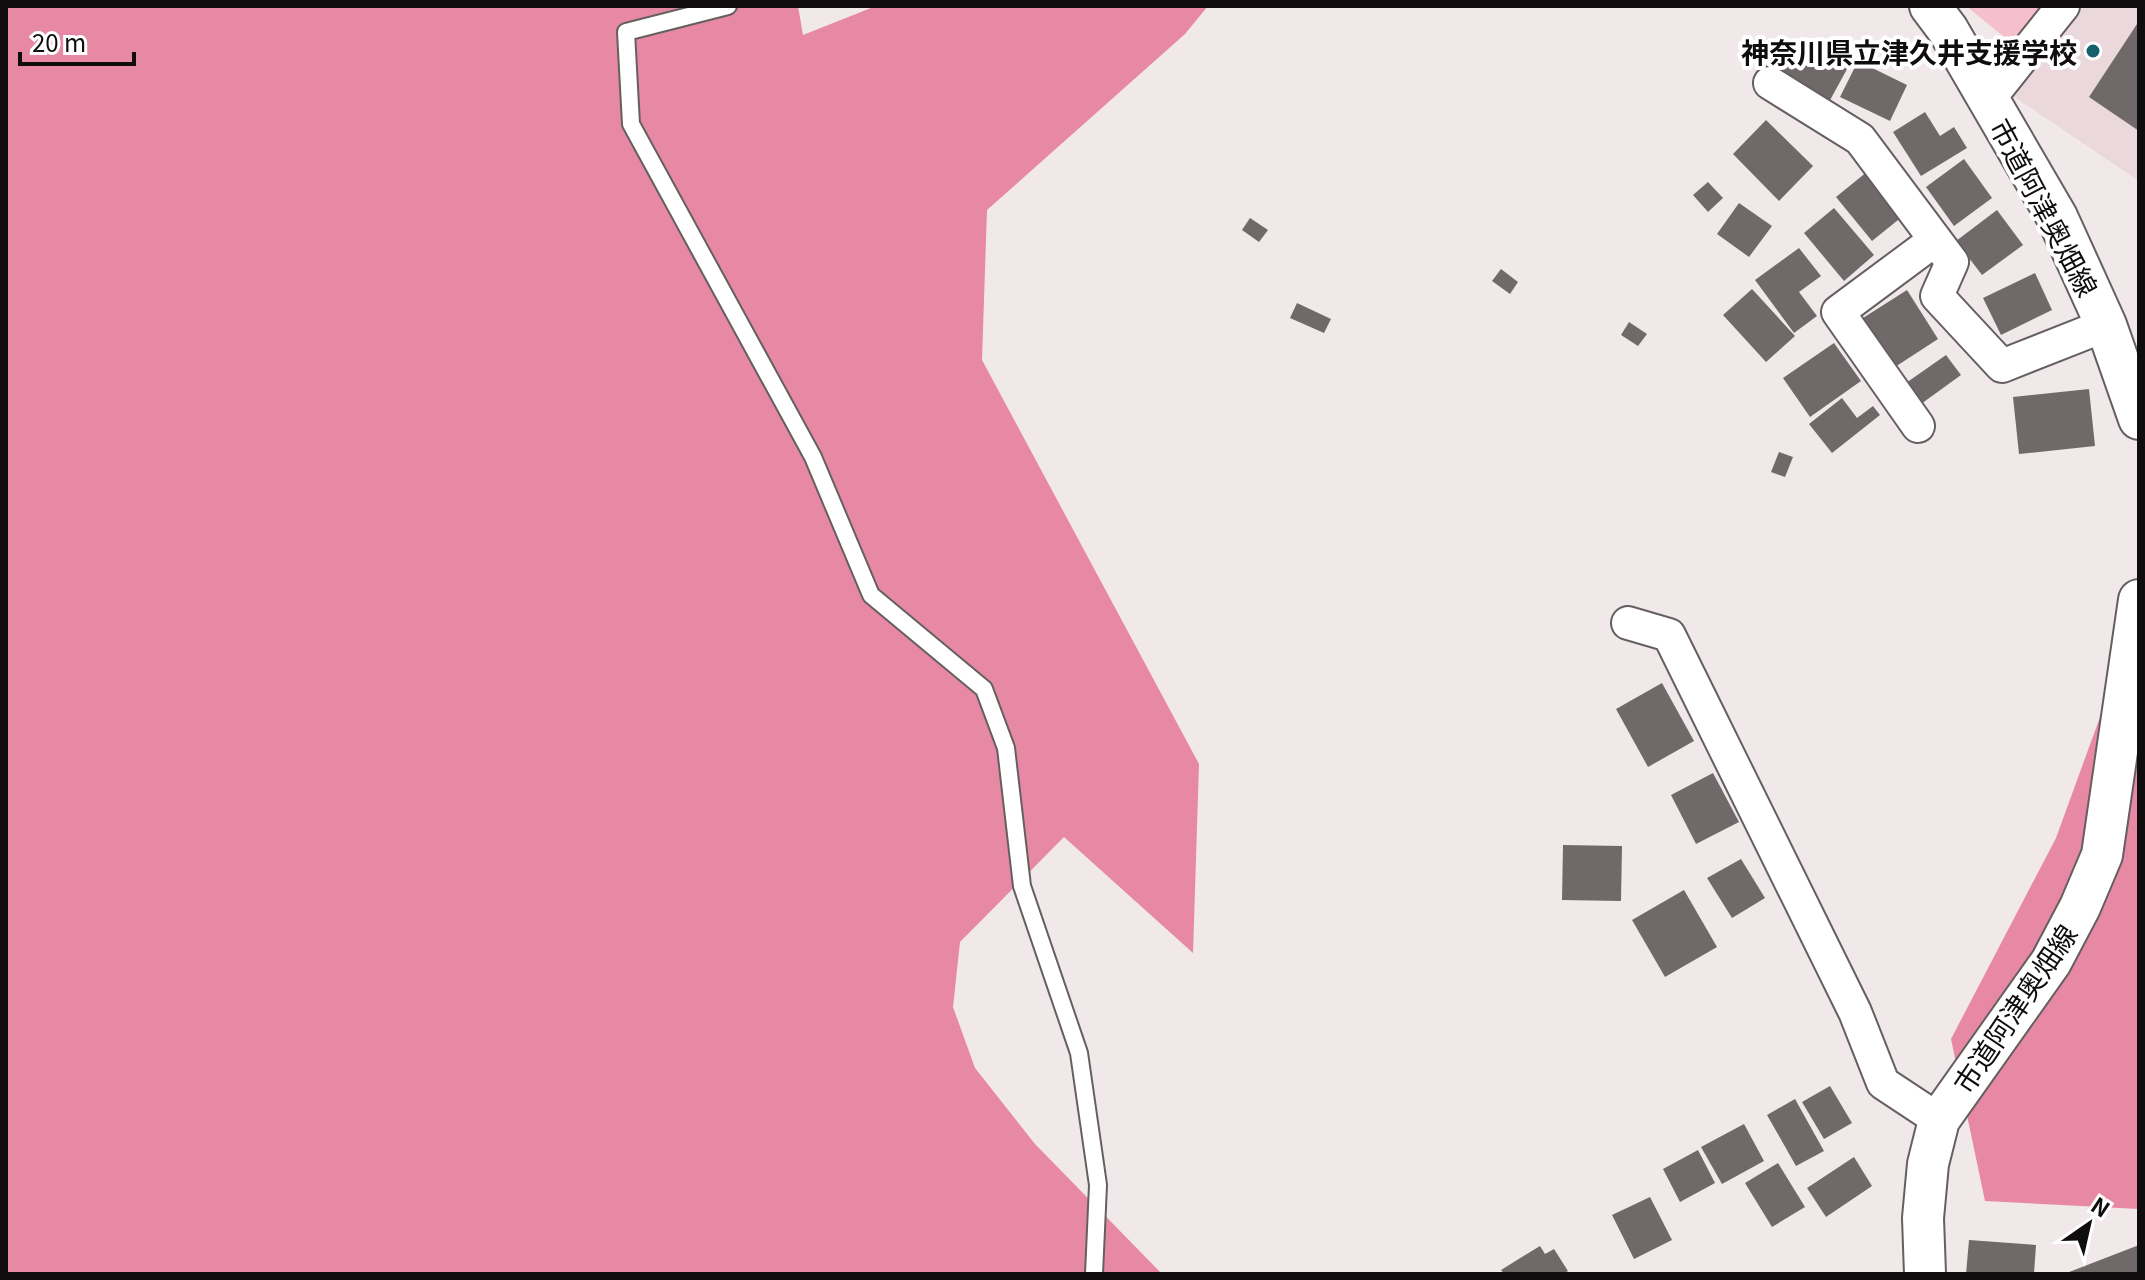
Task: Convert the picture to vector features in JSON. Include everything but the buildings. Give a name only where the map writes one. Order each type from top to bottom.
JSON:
[{"type":"street","name":"市道阿津奥畑線","points":[[1930,6],[1948,30],[2057,217],[2106,325],[2139,419]]},
{"type":"street","points":[[1988,100],[2063,6]]},
{"type":"street","points":[[1770,83],[1860,139],[1952,262],[1937,296],[2002,366],[2106,325]]},
{"type":"street","points":[[1918,426],[1838,312],[1935,240]]},
{"type":"street","name":"市道阿津奥畑線","points":[[1925,1274],[1923,1218],[1928,1164],[1939,1120],[2051,962],[2080,907],[2102,855],[2139,600]]},
{"type":"street","points":[[1628,623],[1669,635],[1855,1012],[1883,1083],[1939,1120]]},
{"type":"lane","points":[[728,6],[626,32],[631,124],[813,457],[871,595],[984,689],[1006,748],[1022,886],[1079,1053],[1098,1185],[1094,1274]]},
{"type":"shaded area","points":[[6,6],[798,6],[803,35],[876,6],[1208,6],[1185,34],[987,210],[982,360],[1199,764],[1193,953],[1064,837],[960,942],[953,1007],[975,1068],[1035,1144],[1162,1274],[6,1274]]},
{"type":"shaded area","points":[[1966,6],[2044,6],[2014,45]]},
{"type":"shaded area","name":"神奈川県立津久井支援学校","points":[[2081,6],[2139,6],[2139,181],[2013,96]]},
{"type":"shaded area","points":[[2139,610],[2139,1209],[1985,1201],[1951,1039],[2056,838]]},
{"type":"place","name":"神奈川県立津久井支援学校","points":[[2093,51]]}]
